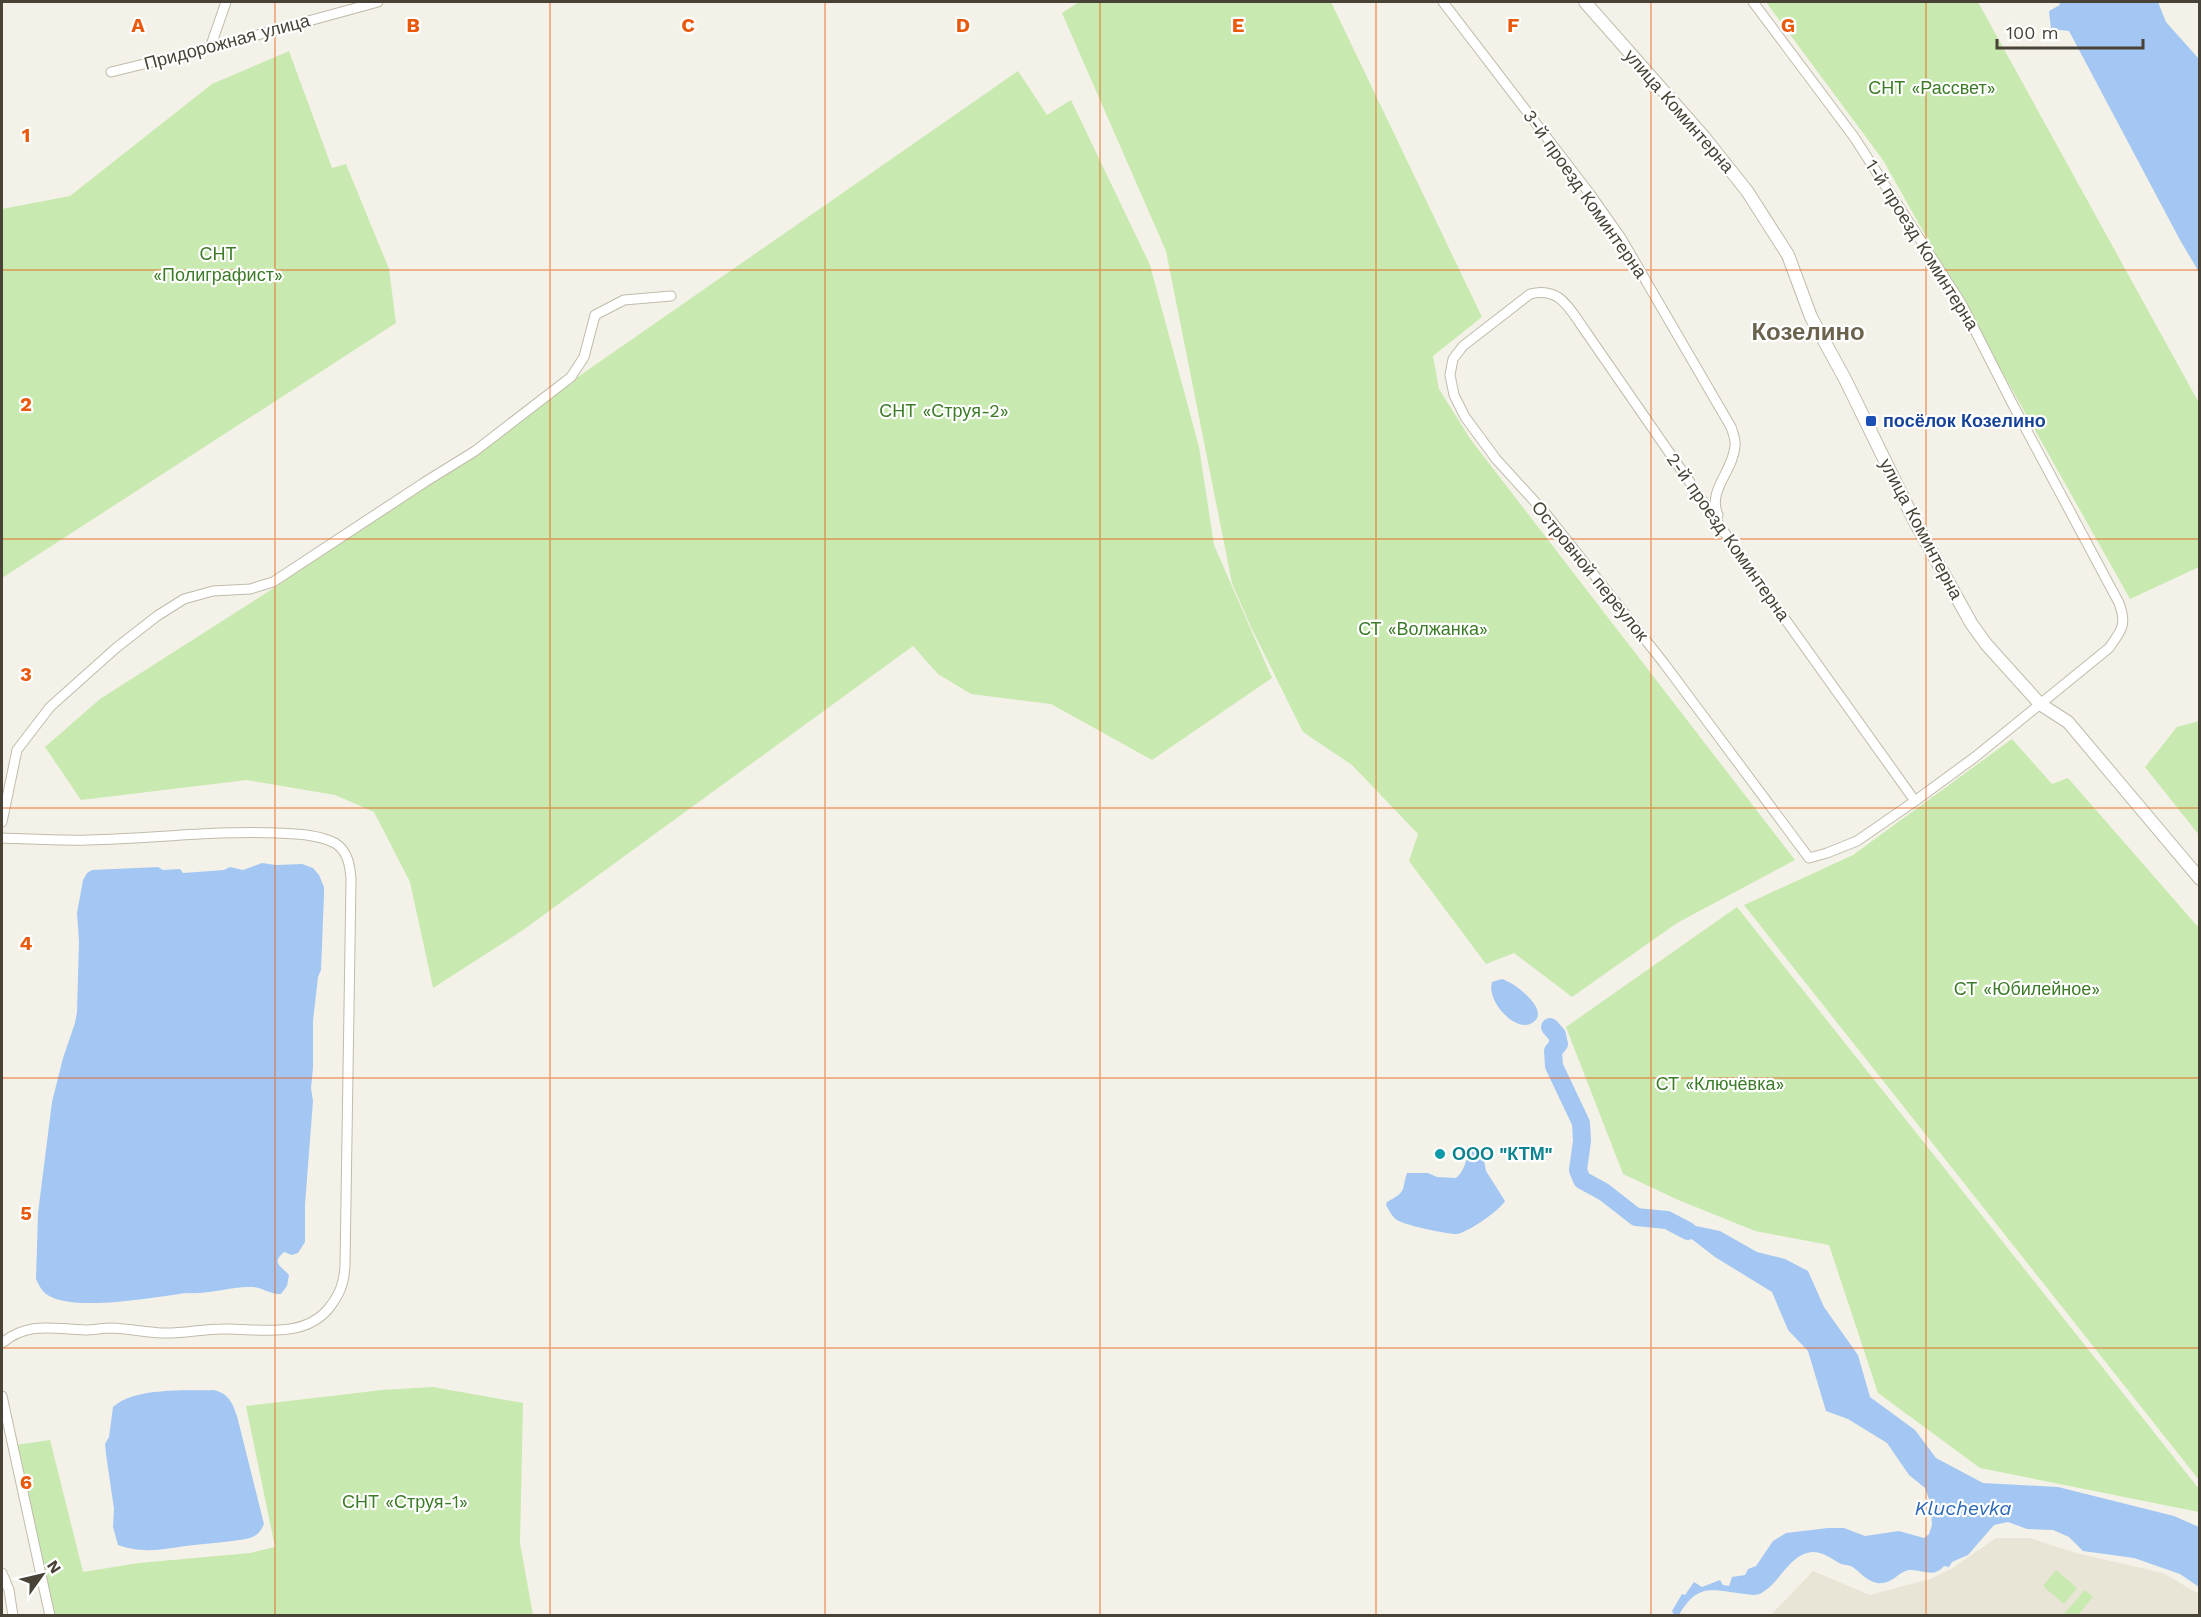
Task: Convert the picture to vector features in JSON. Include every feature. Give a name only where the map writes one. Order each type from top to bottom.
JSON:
[{"type":"street","points":[[210,48],[226,2]]},
{"type":"street","name":"Придорожная улица","points":[[111,72],[210,48],[378,2]]},
{"type":"street","name":"3-й проезд Коминтерна","points":[[1443,2],[1621,238],[1731,427],[1736,444],[1732,462],[1716,494],[1714,506],[1724,531]]},
{"type":"street","name":"улица Коминтерна","points":[[1585,2],[1704,137],[1747,191],[1788,255],[1811,317],[1845,379],[1914,520],[1971,623],[1986,644],[2040,704],[2068,722],[2199,879]]},
{"type":"street","name":"1-й проезд Коминтерна","points":[[1753,2],[1854,137],[1961,303],[2119,603],[2124,617],[2119,634],[2109,648],[1975,757],[1857,842],[1809,858]]},
{"type":"street","name":"2-й проезд Коминтерна","points":[[1530,294],[1543,291],[1555,294],[1565,303],[1765,591],[1915,801]]},
{"type":"street","name":"Островной переулок","points":[[1530,294],[1463,346],[1454,359],[1450,375],[1454,395],[1466,417],[1496,459],[1553,524],[1663,662],[1809,858]]},
{"type":"street","points":[[2,822],[17,750],[50,707],[116,648],[157,616],[184,599],[213,591],[250,589],[273,582],[291,571],[475,451],[571,377],[584,357],[596,315],[624,300],[671,296]]},
{"type":"street","points":[[2,838],[87,841],[248,832],[319,837],[342,849],[350,862],[351,902],[345,1266],[344,1283],[338,1297],[320,1319],[305,1326],[290,1329],[222,1329],[164,1333],[110,1328],[95,1330],[34,1327],[18,1332],[2,1343]]},
{"type":"street","points":[[2,1396],[50,1616]]},
{"type":"street","points":[[2,1573],[9,1590],[13,1616]]},
{"type":"shaded area","points":[[1996,1538],[2030,1538],[2076,1553],[2163,1573],[2199,1594],[2199,1615],[1770,1616],[1813,1571],[1870,1595],[1930,1579],[1951,1569]]},
{"type":"green space","name":"СТ «Волжанка»","points":[[1079,2],[1331,2],[1482,317],[1433,356],[1439,389],[1471,440],[1795,860],[1677,923],[1572,997],[1514,953],[1486,964],[1409,861],[1418,834],[1352,765],[1303,732],[1250,625],[1232,583],[1166,251],[1062,13]]},
{"type":"green space","name":"СНТ «Рассвет»","points":[[1766,2],[1978,2],[2199,403],[2199,567],[2130,599],[1883,160]]},
{"type":"green space","name":"СНТ «Полиграфист»","points":[[289,51],[332,168],[346,164],[389,269],[396,323],[2,578],[2,209],[70,196],[212,84]]},
{"type":"green space","name":"СНТ «Струя-2»","points":[[1018,71],[1047,115],[1071,100],[1150,265],[1199,447],[1214,545],[1272,678],[1152,760],[1051,704],[971,694],[938,674],[913,646],[523,930],[433,988],[410,882],[374,812],[335,795],[247,780],[81,800],[45,747],[100,699],[277,586]]},
{"type":"green space","points":[[2200,721],[2199,835],[2145,767],[2177,727]]},
{"type":"green space","name":"СТ «Юбилейное»","points":[[2012,739],[2052,784],[2068,778],[2199,928],[2199,1480],[1744,905],[1853,855]]},
{"type":"green space","name":"СТ «Ключёвка»","points":[[1737,907],[2199,1489],[2199,1512],[1980,1468],[1878,1393],[1829,1245],[1755,1231],[1676,1199],[1623,1174],[1566,1027]]},
{"type":"green space","name":"СНТ «Струя-1»","points":[[433,1387],[523,1403],[520,1543],[533,1615],[53,1615],[16,1445],[50,1440],[83,1572],[139,1563],[250,1553],[275,1547],[246,1406],[382,1390]]},
{"type":"green space","points":[[2056,1570],[2077,1588],[2064,1604],[2043,1586]]},
{"type":"green space","points":[[2085,1590],[2093,1597],[2078,1615],[2063,1615]]},
{"type":"water","points":[[2059,2],[2158,2],[2166,22],[2199,59],[2199,272],[2069,31],[2051,29],[2049,11],[2060,5]]},
{"type":"water","points":[[262,863],[302,864],[313,868],[324,887],[321,970],[318,977],[313,1021],[311,1088],[313,1101],[305,1205],[305,1242],[298,1253],[292,1255],[284,1252],[278,1259],[279,1264],[289,1275],[287,1286],[281,1294],[244,1287],[114,1302],[58,1300],[46,1294],[36,1279],[38,1213],[52,1102],[77,1012],[79,941],[77,913],[83,880],[92,870],[158,867],[163,870],[180,869],[183,873],[224,870],[230,867],[243,870]]},
{"type":"water","points":[[1502,979],[1523,992],[1535,1006],[1538,1013],[1536,1019],[1530,1024],[1524,1025],[1509,1019],[1497,1005],[1491,990],[1492,982]]},
{"type":"water","points":[[1475,1146],[1482,1150],[1486,1171],[1505,1201],[1497,1210],[1475,1226],[1456,1234],[1416,1227],[1394,1217],[1386,1205],[1402,1190],[1407,1173],[1428,1173],[1437,1177],[1456,1178]]},
{"type":"water","name":"Kluchevka","points":[[1667,1220],[1720,1231],[1757,1252],[1785,1259],[1808,1271],[1824,1307],[1858,1355],[1870,1397],[1915,1430],[1936,1458],[1983,1483],[2058,1487],[2174,1516],[2199,1527],[2199,1587],[2180,1574],[2134,1558],[2083,1551],[2069,1537],[2053,1530],[2027,1529],[2008,1522],[1994,1525],[1968,1555],[1936,1572],[1910,1570],[1887,1582],[1877,1583],[1867,1579],[1851,1566],[1841,1564],[1824,1554],[1812,1552],[1797,1558],[1769,1587],[1757,1595],[1707,1591],[1693,1597],[1679,1615],[1674,1615],[1672,1611],[1682,1594],[1685,1595],[1694,1582],[1702,1587],[1720,1580],[1723,1585],[1729,1586],[1732,1577],[1745,1575],[1748,1569],[1756,1566],[1773,1541],[1786,1533],[1844,1528],[1865,1536],[1899,1531],[1924,1538],[1929,1534],[1932,1525],[1930,1502],[1925,1488],[1909,1475],[1887,1443],[1848,1419],[1826,1411],[1808,1351],[1788,1330],[1772,1292],[1715,1257]]},
{"type":"water","points":[[214,1390],[229,1399],[237,1416],[264,1524],[261,1530],[255,1536],[246,1539],[165,1549],[138,1550],[118,1545],[113,1527],[114,1509],[105,1444],[109,1437],[113,1407],[134,1396],[147,1393]]},
{"type":"waterway","name":"Kluchevka","points":[[1550,1027],[1557,1035],[1559,1044],[1553,1051],[1554,1066],[1581,1123],[1582,1141],[1578,1170],[1582,1180],[1604,1192],[1636,1217],[1667,1220],[1688,1231]]},
{"type":"place","name":"посёлок Козелино","points":[[1871,421]]},
{"type":"place","name":"ООО \"КТМ\"","points":[[1440,1154]]},
{"type":"district","name":"Козелино","points":[[1808,332]]}]
